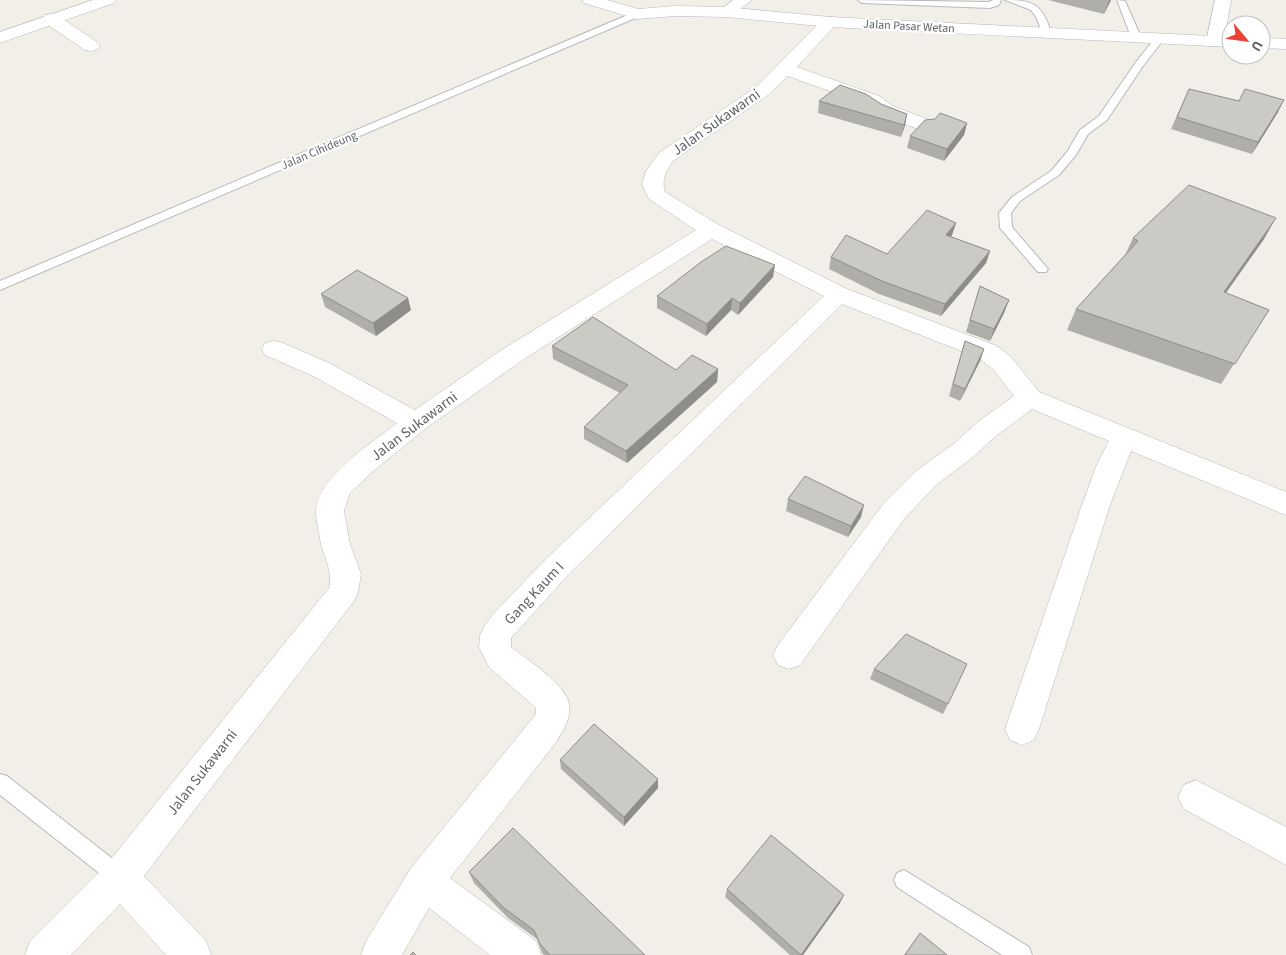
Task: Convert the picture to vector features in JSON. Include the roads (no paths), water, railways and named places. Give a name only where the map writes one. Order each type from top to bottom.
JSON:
[{"type":"street","points":[[0,38],[108,0]]},
{"type":"street","name":"Jalan Pasar Wetan","points":[[590,0],[638,14],[670,11],[726,12],[830,22],[1221,42]]},
{"type":"street","points":[[726,12],[744,0]]},
{"type":"street","points":[[1223,0],[1223,15]]},
{"type":"street","points":[[51,19],[91,46]]},
{"type":"street","name":"Jalan Sukawarni","points":[[44,955],[120,877],[343,592],[346,574],[335,544],[330,511],[338,488],[362,465],[416,422],[512,355],[711,230],[656,195],[652,184],[656,170],[666,157],[762,90],[785,70],[830,22]]},
{"type":"street","points":[[1271,43],[1286,44]]},
{"type":"street","points":[[785,70],[872,100],[886,110],[925,126]]},
{"type":"street","points":[[711,230],[839,294],[988,352],[1003,364],[1030,398],[1286,504]]},
{"type":"street","name":"Gang Kaum I","points":[[380,955],[424,881],[545,730],[552,717],[553,704],[545,694],[500,657],[495,647],[496,635],[506,621],[557,567],[839,294]]},
{"type":"street","points":[[274,349],[322,370],[416,422]]},
{"type":"street","points":[[789,656],[894,510],[926,478],[964,450],[988,428],[1030,398]]},
{"type":"street","points":[[1022,729],[1096,505],[1111,464],[1125,436]]},
{"type":"street","points":[[1196,796],[1286,847]]},
{"type":"street","points":[[120,877],[192,955]]},
{"type":"street","points":[[424,881],[522,955]]},
{"type":"lane","points":[[862,0],[990,5],[996,3],[997,0]]},
{"type":"lane","points":[[1009,0],[1027,3],[1036,8],[1046,32]]},
{"type":"lane","points":[[1121,1],[1136,37]]},
{"type":"lane","name":"Jalan Cihideung","points":[[0,286],[638,14]]},
{"type":"lane","points":[[1042,269],[1006,228],[1005,213],[1016,199],[1055,173],[1072,153],[1084,132],[1103,118],[1159,38]]},
{"type":"lane","points":[[0,783],[120,877]]},
{"type":"lane","points":[[904,880],[1021,955]]}]
